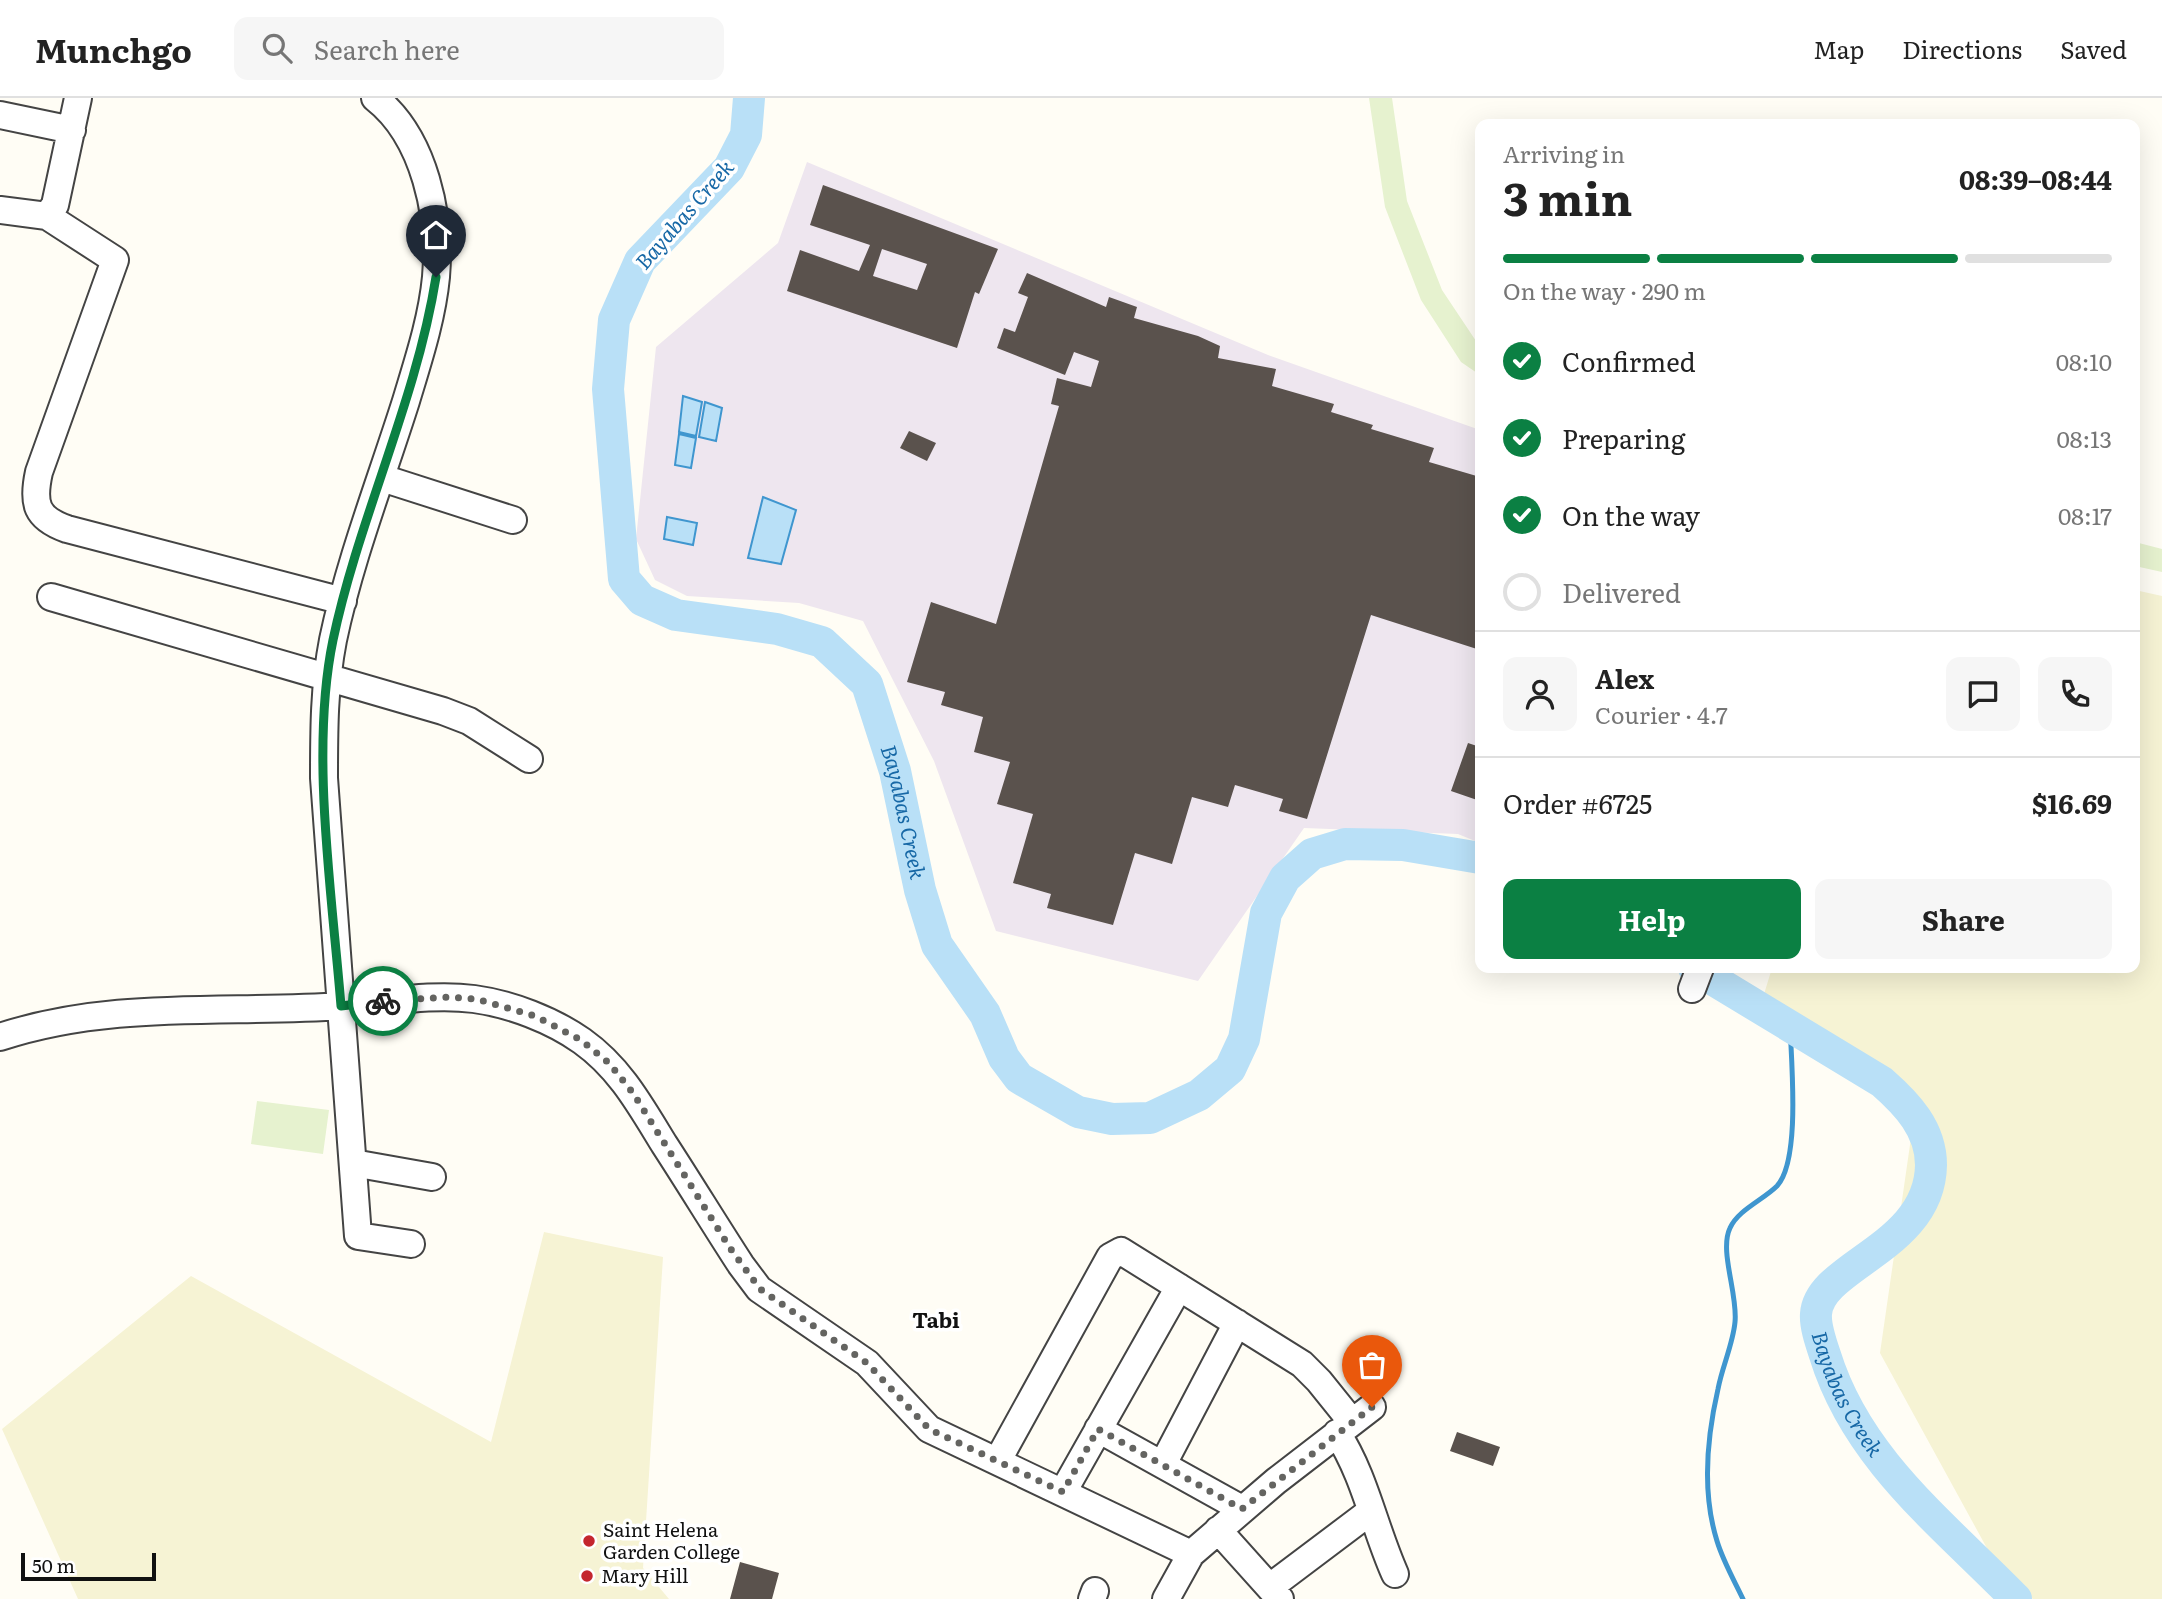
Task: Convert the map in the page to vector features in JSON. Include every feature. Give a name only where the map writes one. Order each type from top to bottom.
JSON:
[{"type":"street","points":[[0,210],[38,218],[47,216],[55,205],[78,98]]},
{"type":"street","points":[[375,98],[404,128],[418,155],[428,192],[436,277],[422,347],[343,601],[327,679],[324,778],[358,1236],[411,1244]]},
{"type":"street","points":[[0,115],[72,130]]},
{"type":"street","points":[[47,216],[115,260],[39,472],[36,494],[40,514],[49,522],[67,529],[343,601]]},
{"type":"street","points":[[382,478],[513,520]]},
{"type":"street","points":[[51,597],[469,720],[529,759]]},
{"type":"street","points":[[0,1037],[53,1022],[125,1012],[341,1006],[418,998],[476,999],[535,1016],[581,1040],[609,1063],[633,1093],[741,1265],[760,1289],[867,1363],[929,1429],[1191,1554]]},
{"type":"street","points":[[352,1163],[432,1177]]},
{"type":"street","points":[[998,1460],[1110,1257],[1121,1251],[1302,1364],[1354,1420],[1353,1457],[1395,1574]]},
{"type":"street","points":[[1063,1492],[1179,1287]]},
{"type":"street","points":[[1163,1464],[1237,1323]]},
{"type":"street","points":[[1166,1599],[1191,1554],[1242,1509],[1354,1420]]},
{"type":"street","points":[[1098,1429],[1242,1509]]},
{"type":"street","points":[[1218,1530],[1275,1593],[1371,1511]]},
{"type":"shaded area","points":[[807,162],[1268,355],[1475,428],[1475,841],[1458,834],[1304,828],[1198,981],[996,931],[934,761],[863,621],[799,603],[687,596],[655,580],[636,539],[656,347],[778,243]]},
{"type":"shaded area","points":[[2140,591],[2162,596],[2162,1599],[2033,1599],[2000,1572],[1880,1353],[1913,1124],[1896,1089],[1761,1004],[1770,973],[2140,973]]},
{"type":"shaded area","points":[[544,1232],[663,1257],[643,1568],[669,1599],[78,1599],[2,1429],[191,1276],[491,1442]]},
{"type":"green space","points":[[1369,98],[1392,98],[1407,201],[1442,290],[1475,340],[1475,372],[1461,362],[1421,300],[1385,207]]},
{"type":"green space","points":[[2140,543],[2162,549],[2162,572],[2140,567]]},
{"type":"green space","points":[[257,1101],[329,1110],[323,1154],[251,1144]]},
{"type":"water","points":[[683,396],[702,402],[696,436],[679,432]]},
{"type":"water","points":[[705,402],[722,408],[716,441],[699,437]]},
{"type":"water","points":[[679,434],[696,438],[691,468],[675,465]]},
{"type":"water","points":[[763,497],[796,510],[781,564],[748,558]]},
{"type":"water","points":[[667,517],[697,523],[693,545],[664,539]]},
{"type":"building","points":[[823,185],[998,249],[979,294],[975,292],[957,348],[787,291],[800,250],[859,271],[870,245],[810,225]],"holes":[[[882,249],[927,264],[917,290],[873,276]]]},
{"type":"building","points":[[1027,273],[1106,307],[1109,297],[1137,307],[1134,318],[1198,336],[1220,346],[1218,358],[1276,369],[1272,386],[1334,404],[1331,412],[1373,425],[1371,429],[1434,448],[1429,462],[1475,476],[1475,648],[1371,615],[1307,819],[1279,811],[1283,799],[1235,785],[1228,807],[1192,797],[1172,864],[1135,853],[1113,925],[1047,908],[1051,894],[1013,883],[1033,814],[997,804],[1010,762],[974,752],[983,717],[941,705],[945,692],[907,682],[931,602],[996,624],[1059,406],[1051,404],[1057,378],[1091,387],[1099,361],[1074,352],[1065,375],[997,348],[1004,328],[1015,332],[1028,297],[1018,293]]},
{"type":"building","points":[[909,431],[936,443],[927,461],[900,448]]},
{"type":"building","points":[[1468,743],[1475,745],[1475,799],[1451,791]]},
{"type":"building","points":[[1457,1432],[1500,1447],[1493,1466],[1450,1451]]},
{"type":"building","points":[[740,1562],[779,1573],[772,1599],[730,1599]]},
{"type":"waterway","name":"Bayabas Creek","points":[[749,98],[746,135],[729,168],[640,261],[614,320],[608,389],[624,579],[642,600],[676,615],[777,629],[822,642],[867,684],[895,771],[920,890],[937,945],[985,1014],[1004,1058],[1019,1078],[1078,1112],[1112,1119],[1150,1118],[1199,1095],[1230,1069],[1244,1039],[1266,913],[1285,878],[1312,854],[1345,844],[1403,845],[1475,857]]},
{"type":"waterway","name":"Bayabas Creek","points":[[1702,973],[1882,1082],[1908,1108],[1922,1129],[1927,1140],[1931,1165],[1926,1193],[1913,1216],[1895,1236],[1835,1282],[1822,1297],[1816,1314],[1817,1329],[1839,1392],[1880,1458],[1932,1516],[2016,1599]]},
{"type":"waterway","points":[[1743,1599],[1722,1556],[1712,1523],[1708,1484],[1709,1446],[1718,1389],[1735,1322],[1727,1237],[1739,1216],[1777,1186],[1789,1155],[1793,1109],[1790,1024]]},
{"type":"way so far","points":[[383,1001],[449,997],[476,999],[535,1016],[581,1040],[609,1063],[633,1093],[741,1265],[760,1289],[867,1363],[929,1429],[1063,1492],[1098,1429],[1242,1509],[1372,1407]]},
{"type":"place","name":"Saint Helena Garden College","points":[[589,1541]]},
{"type":"place","name":"Mary Hill","points":[[587,1576]]},
{"type":"district","name":"Tabi","points":[[936,1321]]},
{"type":"route","points":[[383,1001],[341,1006],[324,778],[324,710],[333,639],[417,363],[436,277]]}]
